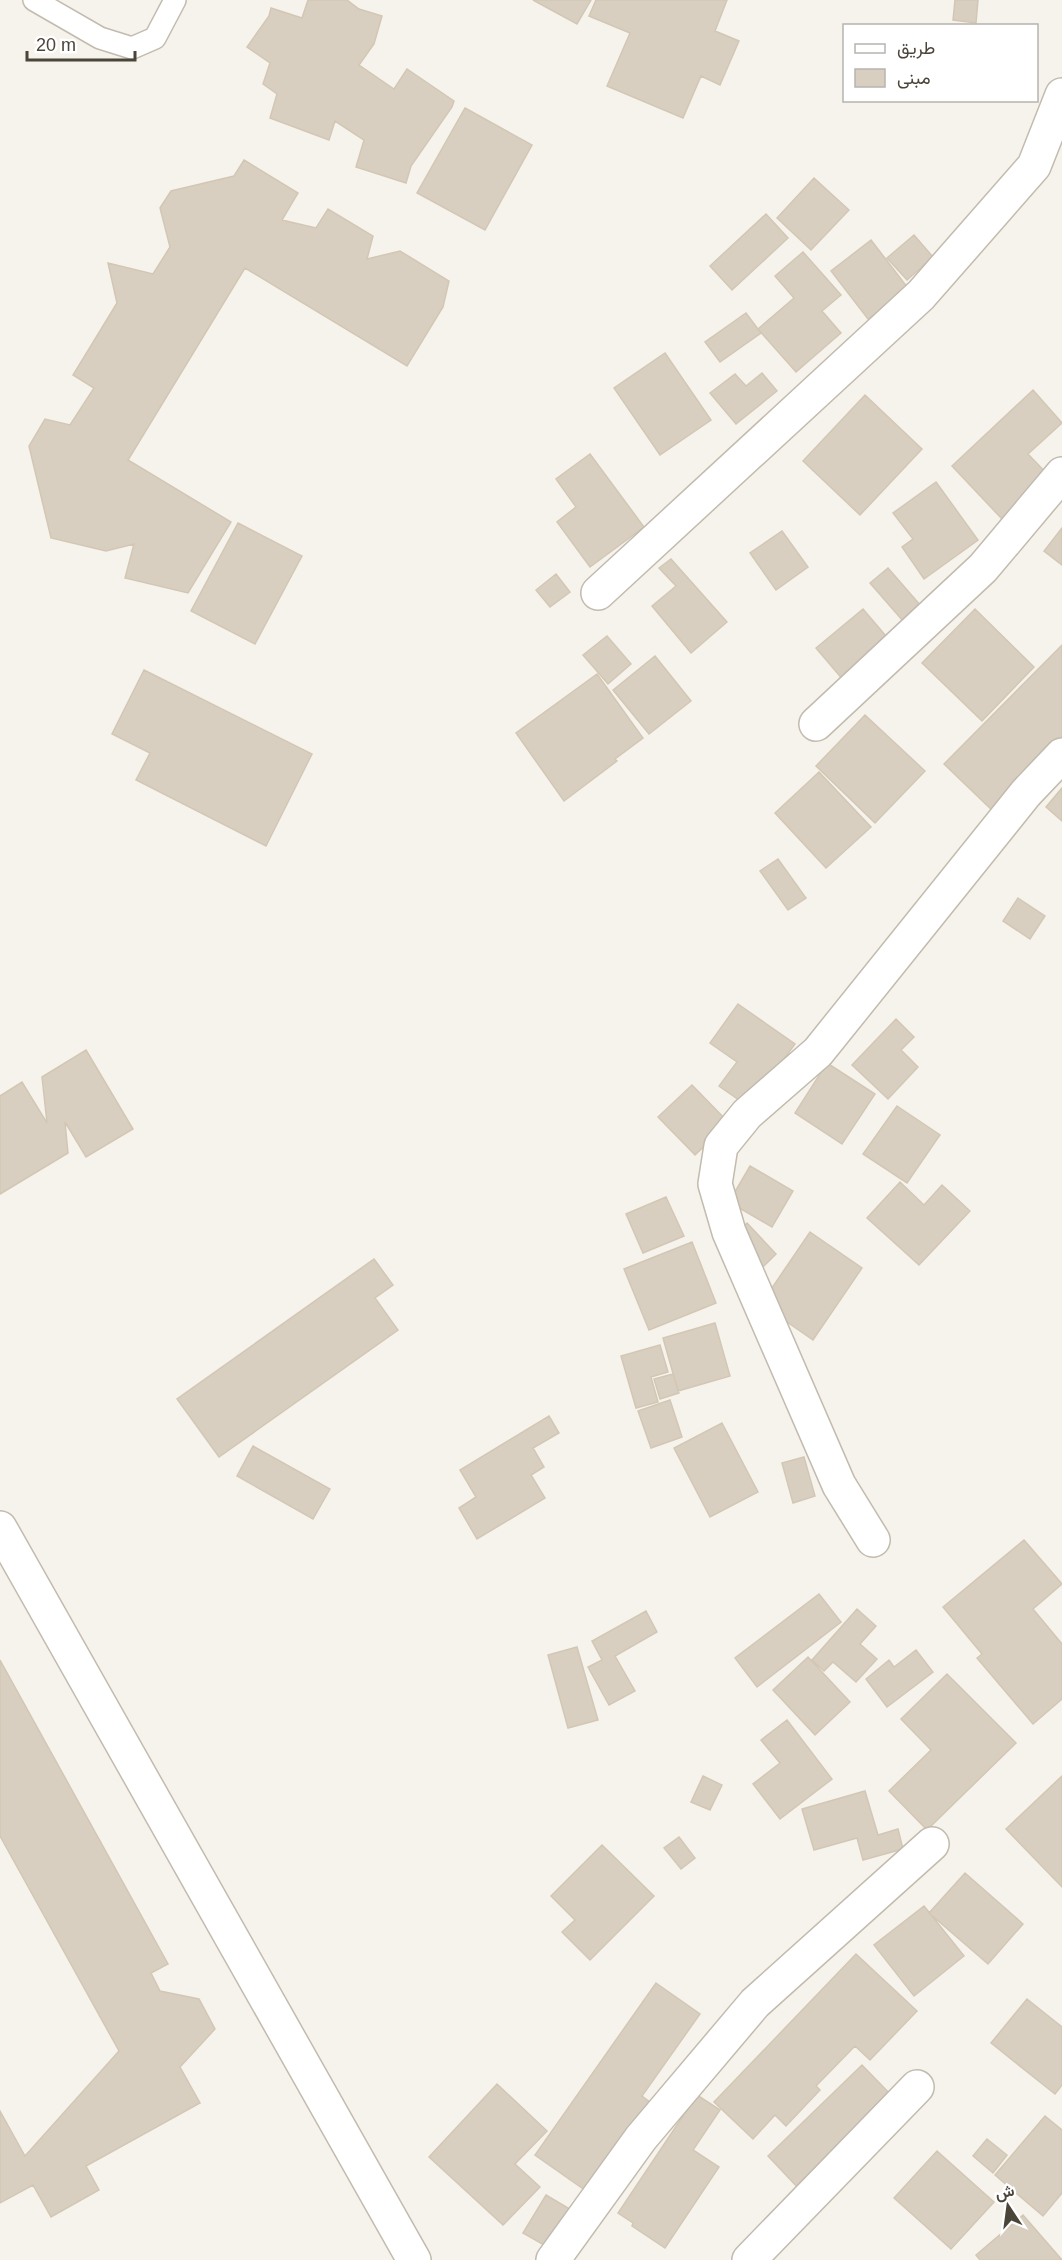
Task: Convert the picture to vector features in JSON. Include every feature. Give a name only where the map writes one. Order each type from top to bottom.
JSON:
[{"type":"street","points":[[598,593],[921,295],[1034,166],[1062,95]]},
{"type":"street","points":[[816,724],[983,568],[1062,474]]},
{"type":"street","points":[[873,1540],[839,1485],[729,1232],[715,1184],[721,1146],[747,1114],[818,1052],[1026,793],[1062,755]]},
{"type":"street","points":[[0,1528],[414,2260]]},
{"type":"street","points":[[553,2260],[641,2138],[755,2003],[932,1844]]},
{"type":"street","points":[[749,2260],[917,2087]]},
{"type":"lane","points":[[34,0],[100,38],[132,48],[155,38],[176,0]]},
{"type":"building","points":[[308,0],[347,0],[359,9],[382,16],[374,44],[359,65],[394,89],[407,69],[454,101],[411,166],[406,183],[356,167],[364,140],[335,121],[329,140],[270,118],[277,94],[263,84],[270,63],[247,47],[269,16],[271,8],[302,18]]},
{"type":"building","points":[[533,0],[591,0],[577,24]]},
{"type":"building","points":[[596,0],[727,0],[715,31],[739,41],[720,85],[701,76],[683,118],[607,86],[630,33],[589,16]]},
{"type":"building","points":[[955,0],[978,0],[976,23],[953,20]]},
{"type":"building","points":[[465,108],[532,145],[485,230],[417,193]]},
{"type":"building","points":[[244,160],[298,193],[282,220],[316,228],[328,209],[373,236],[367,259],[400,251],[449,281],[443,307],[407,366],[245,268],[128,460],[231,522],[188,593],[125,578],[134,544],[106,551],[51,538],[29,446],[45,419],[70,425],[94,388],[73,375],[117,303],[108,263],[153,274],[170,247],[160,208],[171,191],[234,176]]},
{"type":"building","points":[[814,178],[849,210],[811,250],[777,218]]},
{"type":"building","points":[[766,214],[788,238],[732,290],[710,266]]},
{"type":"building","points":[[914,235],[933,257],[907,280],[887,258]]},
{"type":"building","points":[[871,240],[908,288],[868,319],[831,271]]},
{"type":"building","points":[[803,252],[841,295],[822,311],[841,333],[796,372],[758,329],[794,298],[775,276]]},
{"type":"building","points":[[746,313],[761,333],[720,362],[705,342]]},
{"type":"building","points":[[665,353],[711,420],[660,455],[614,388]]},
{"type":"building","points":[[762,373],[777,391],[736,424],[710,393],[735,374],[746,386]]},
{"type":"building","points":[[1033,390],[1062,423],[1028,454],[1049,476],[1002,519],[952,466]]},
{"type":"building","points":[[865,395],[922,449],[860,515],[803,461]]},
{"type":"building","points":[[590,454],[644,527],[590,567],[557,522],[576,507],[556,479]]},
{"type":"building","points":[[936,482],[978,540],[924,579],[902,547],[913,539],[893,513]]},
{"type":"building","points":[[238,523],[302,556],[255,644],[191,611]]},
{"type":"building","points":[[1062,528],[1062,565],[1044,551]]},
{"type":"building","points":[[782,531],[808,567],[776,590],[750,553]]},
{"type":"building","points":[[671,559],[727,622],[691,653],[652,606],[676,586],[659,568]]},
{"type":"building","points":[[888,568],[921,606],[903,621],[870,583]]},
{"type":"building","points":[[556,574],[570,592],[550,607],[536,590]]},
{"type":"building","points":[[863,609],[891,642],[844,681],[816,648]]},
{"type":"building","points":[[975,609],[1034,667],[982,721],[922,663]]},
{"type":"building","points":[[607,636],[631,664],[608,684],[583,655]]},
{"type":"building","points":[[1062,645],[1062,737],[1044,756],[998,816],[944,764]]},
{"type":"building","points":[[655,656],[691,701],[649,734],[613,690]]},
{"type":"building","points":[[144,670],[312,754],[266,846],[136,780],[150,753],[112,734]]},
{"type":"building","points":[[597,674],[643,738],[564,801],[516,733]]},
{"type":"building","points":[[865,715],[925,771],[875,823],[816,766]]},
{"type":"building","points":[[819,772],[871,827],[826,868],[775,813]]},
{"type":"building","points":[[1062,788],[1062,821],[1046,807]]},
{"type":"building","points":[[778,859],[806,898],[788,910],[760,871]]},
{"type":"building","points":[[1018,898],[1045,916],[1030,939],[1003,921]]},
{"type":"building","points":[[738,1004],[795,1044],[749,1107],[719,1086],[737,1062],[710,1043]]},
{"type":"building","points":[[896,1019],[914,1037],[901,1050],[918,1067],[888,1099],[852,1065]]},
{"type":"building","points":[[86,1050],[133,1129],[86,1157],[65,1122],[68,1153],[0,1194],[0,1096],[22,1082],[47,1123],[42,1077]]},
{"type":"building","points":[[827,1063],[875,1094],[842,1144],[795,1113]]},
{"type":"building","points":[[692,1085],[729,1123],[695,1155],[658,1117]]},
{"type":"building","points":[[897,1106],[940,1135],[907,1183],[863,1154]]},
{"type":"building","points":[[750,1166],[793,1191],[772,1227],[729,1202]]},
{"type":"building","points":[[900,1182],[924,1205],[942,1185],[970,1211],[919,1265],[867,1218]]},
{"type":"building","points":[[666,1197],[684,1236],[643,1253],[626,1214]]},
{"type":"building","points":[[747,1223],[776,1254],[763,1267],[733,1236]]},
{"type":"building","points":[[810,1232],[862,1268],[813,1340],[761,1304]]},
{"type":"building","points":[[692,1242],[716,1303],[649,1330],[624,1269]]},
{"type":"building","points":[[374,1259],[393,1285],[375,1298],[398,1330],[219,1457],[177,1399]]},
{"type":"building","points":[[715,1323],[730,1376],[678,1391],[663,1338]]},
{"type":"building","points":[[660,1345],[668,1372],[651,1377],[658,1402],[636,1408],[621,1356]]},
{"type":"building","points":[[673,1374],[679,1393],[660,1399],[654,1379]]},
{"type":"building","points":[[670,1400],[682,1437],[651,1448],[638,1411]]},
{"type":"building","points":[[549,1416],[559,1433],[533,1448],[544,1467],[531,1475],[545,1498],[477,1539],[459,1508],[476,1497],[460,1470]]},
{"type":"building","points":[[722,1423],[758,1492],[710,1517],[674,1448]]},
{"type":"building","points":[[253,1446],[330,1489],[313,1519],[237,1476]]},
{"type":"building","points":[[804,1457],[815,1496],[793,1503],[782,1463]]},
{"type":"building","points":[[1024,1540],[1062,1584],[1033,1609],[1062,1644],[1062,1699],[1033,1724],[977,1658],[982,1654],[943,1607]]},
{"type":"building","points":[[819,1594],[841,1622],[757,1687],[735,1658]]},
{"type":"building","points":[[857,1609],[876,1626],[860,1644],[877,1659],[856,1682],[833,1662],[824,1671],[812,1660]]},
{"type":"building","points":[[646,1611],[657,1632],[615,1656],[635,1691],[609,1705],[588,1667],[602,1660],[592,1641]]},
{"type":"building","points":[[577,1647],[598,1720],[568,1728],[548,1655]]},
{"type":"building","points":[[916,1650],[933,1672],[887,1707],[866,1679],[889,1660],[894,1667]]},
{"type":"building","points":[[808,1657],[850,1702],[815,1735],[773,1690]]},
{"type":"building","points":[[0,1660],[168,1964],[151,1973],[160,1991],[199,1999],[215,2029],[180,2067],[200,2103],[86,2166],[99,2190],[51,2217],[33,2185],[0,2203],[0,2111],[25,2156],[119,2051],[0,1836]]},
{"type":"building","points":[[947,1674],[1016,1743],[927,1830],[889,1791],[931,1750],[901,1719]]},
{"type":"building","points":[[787,1720],[832,1779],[780,1819],[753,1784],[780,1763],[761,1740]]},
{"type":"building","points":[[703,1776],[722,1785],[710,1810],[691,1802]]},
{"type":"building","points":[[1062,1776],[1062,1887],[1006,1829]]},
{"type":"building","points":[[865,1791],[878,1835],[898,1829],[903,1849],[863,1860],[857,1838],[814,1850],[802,1809]]},
{"type":"building","points":[[679,1837],[695,1858],[681,1869],[664,1848]]},
{"type":"building","points":[[602,1845],[654,1896],[590,1960],[562,1932],[575,1920],[551,1896]]},
{"type":"building","points":[[965,1873],[1023,1924],[988,1964],[929,1913]]},
{"type":"building","points":[[924,1906],[964,1956],[914,1996],[874,1945]]},
{"type":"building","points":[[856,1954],[917,2011],[870,2060],[855,2046],[816,2086],[820,2090],[786,2126],[775,2115],[753,2139],[714,2102]]},
{"type":"building","points":[[656,1983],[700,2014],[642,2096],[651,2103],[589,2193],[535,2155]]},
{"type":"building","points":[[1027,1999],[1062,2027],[1062,2085],[1055,2094],[991,2043]]},
{"type":"building","points":[[862,2065],[894,2098],[800,2190],[768,2156]]},
{"type":"building","points":[[497,2084],[547,2131],[515,2164],[540,2187],[503,2225],[429,2157]]},
{"type":"building","points":[[697,2095],[720,2110],[693,2150],[719,2167],[665,2248],[632,2226],[633,2223],[618,2213]]},
{"type":"building","points":[[1045,2116],[1062,2130],[1062,2193],[1043,2216],[995,2175]]},
{"type":"building","points":[[987,2139],[1007,2155],[993,2173],[973,2156]]},
{"type":"building","points":[[937,2151],[994,2202],[951,2249],[894,2198]]},
{"type":"building","points":[[546,2195],[573,2211],[551,2249],[523,2233]]},
{"type":"building","points":[[1023,2215],[1062,2260],[980,2260],[976,2255]]}]
